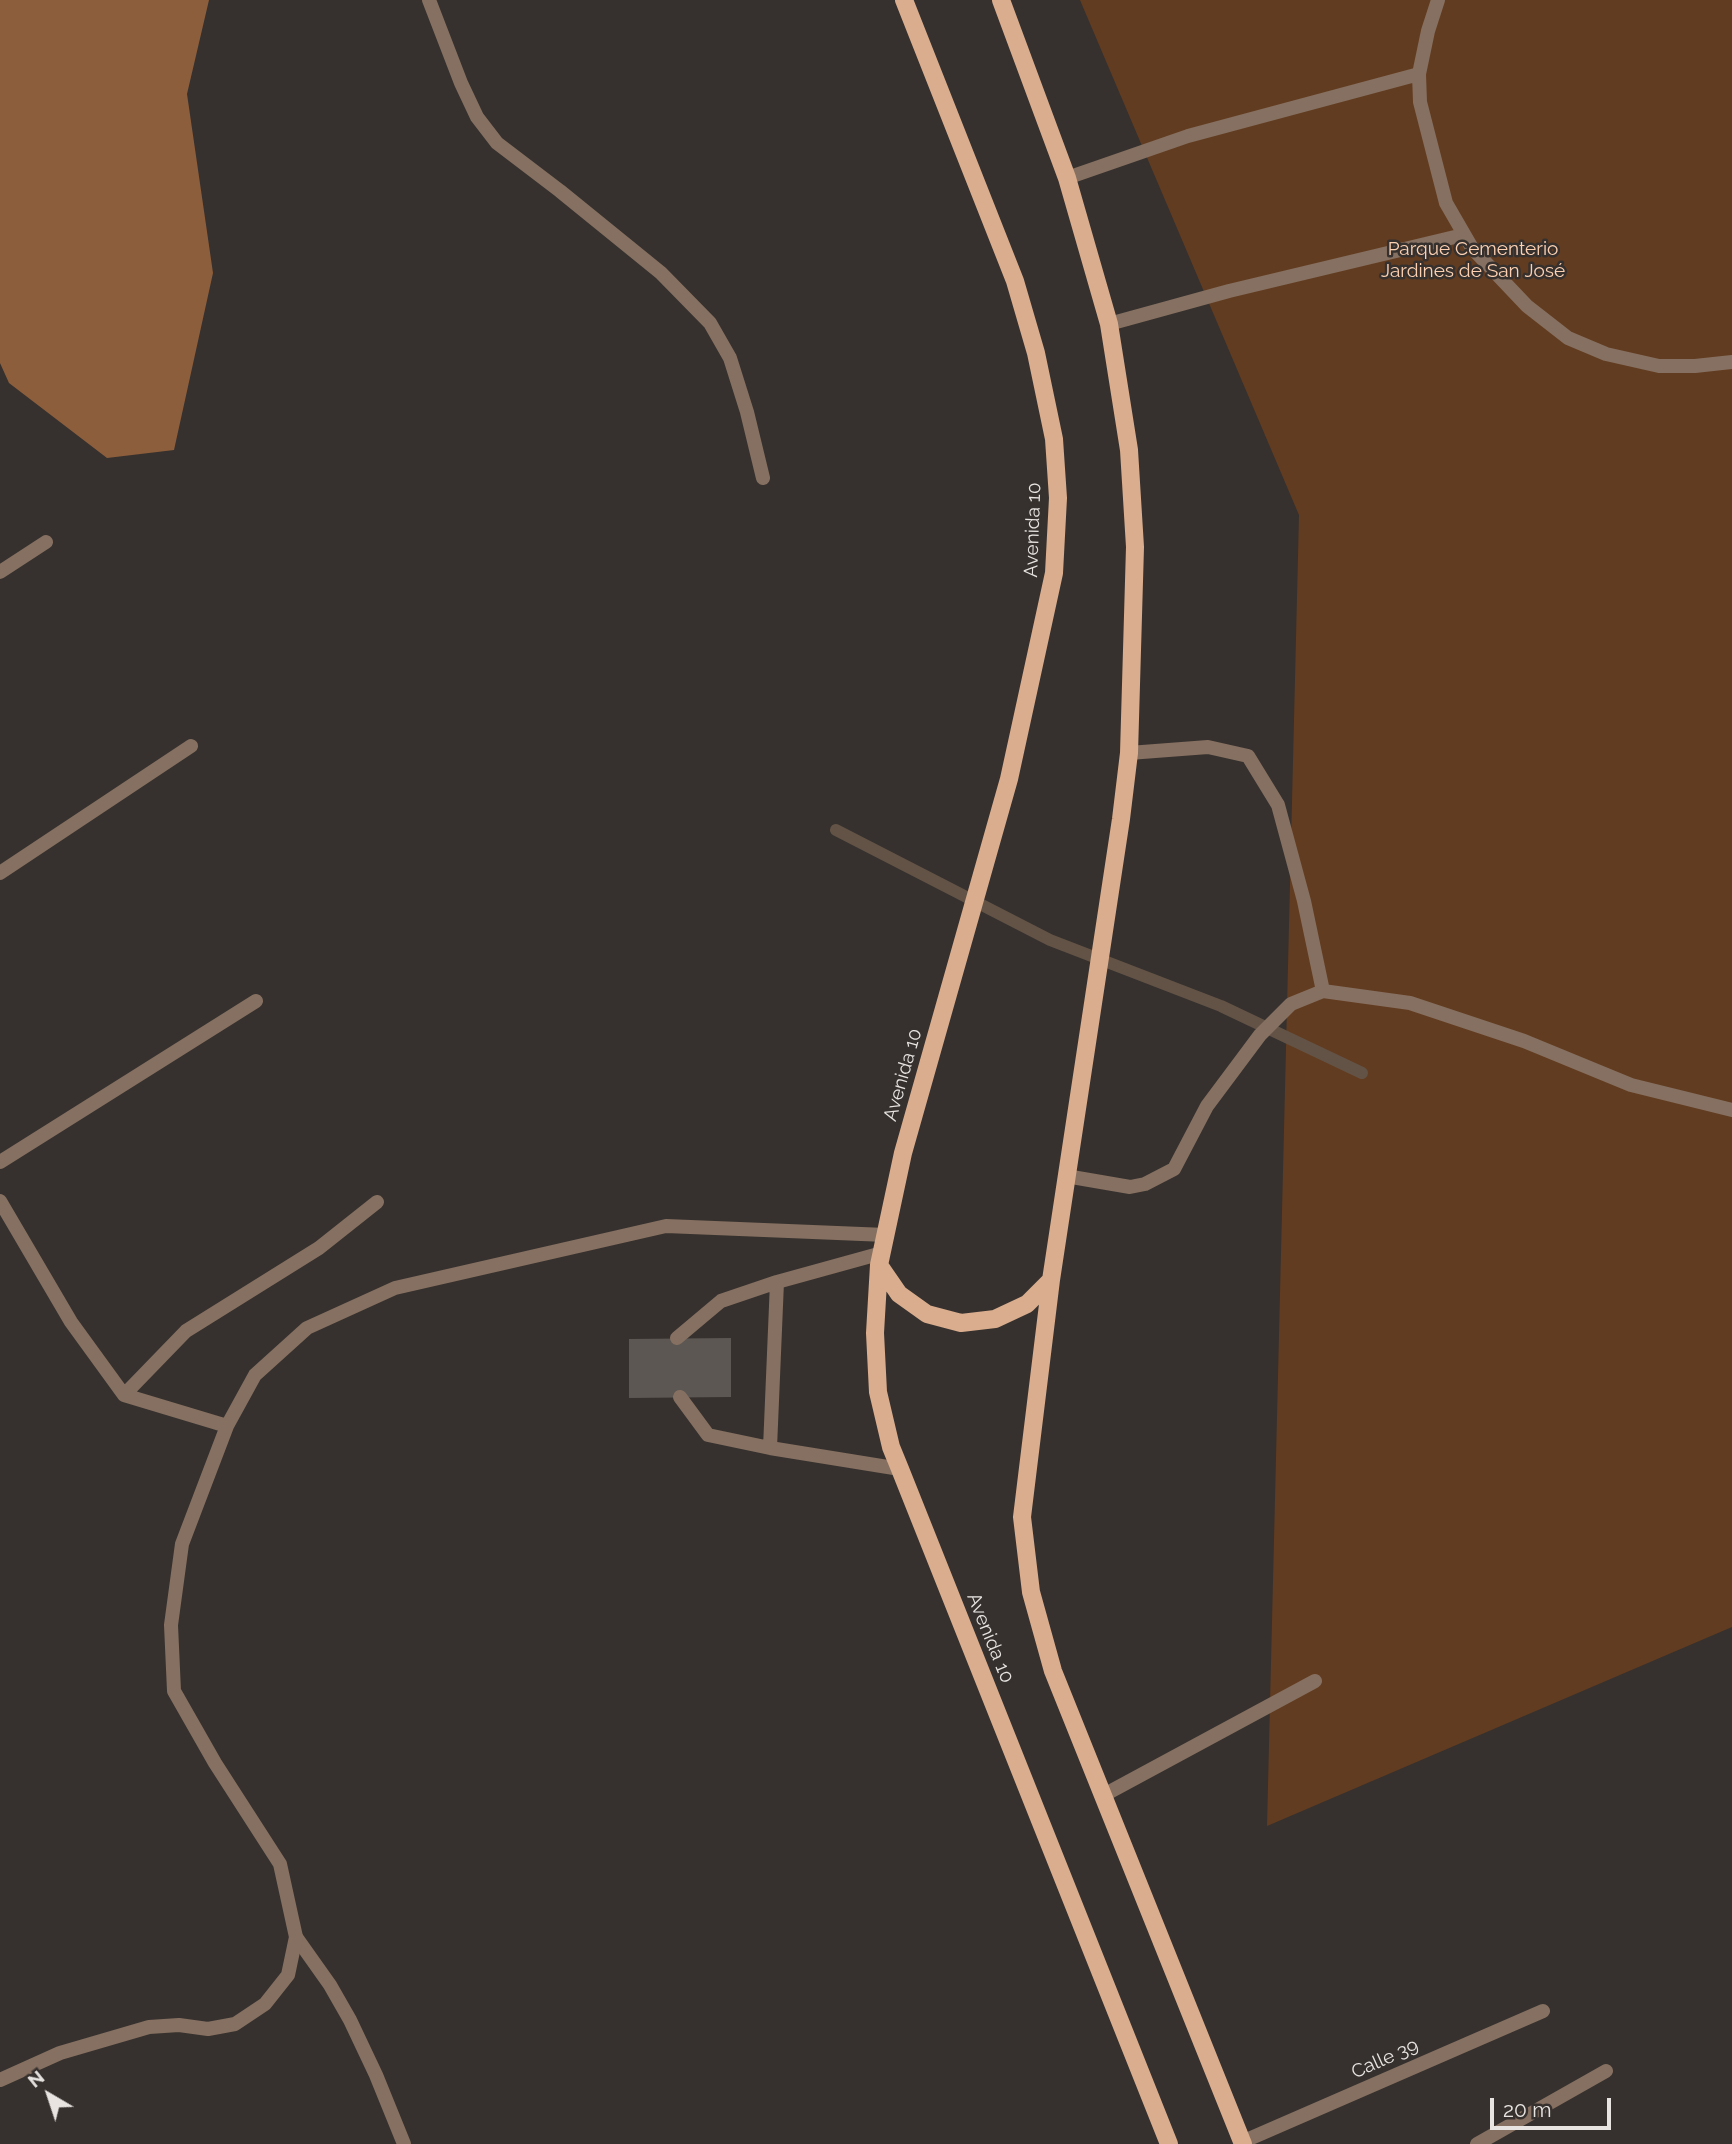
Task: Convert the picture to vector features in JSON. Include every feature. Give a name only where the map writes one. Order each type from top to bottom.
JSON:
[{"type":"main road","name":"Avenida 10","points":[[904,0],[1015,281],[1036,353],[1054,439],[1058,498],[1054,573],[1009,779],[903,1153],[882,1251],[874,1334],[878,1392],[891,1447],[1169,2144]]},
{"type":"main road","points":[[1001,0],[1068,178],[1110,324],[1129,450],[1135,547],[1129,753],[1051,1280],[1022,1517],[1031,1592],[1053,1671],[1242,2143]]},
{"type":"main road","points":[[882,1251],[899,1294],[927,1314],[961,1323],[995,1320],[1027,1304],[1051,1280]]},
{"type":"street","points":[[429,0],[477,117],[497,143],[661,273],[710,323],[730,358],[747,412],[762,478]]},
{"type":"street","points":[[1438,0],[1419,74],[1420,102],[1447,203],[1472,248],[1527,306],[1569,338],[1605,354],[1659,366],[1732,362]]},
{"type":"street","points":[[1068,178],[1188,136],[1419,74]]},
{"type":"street","points":[[1110,324],[1229,291],[1463,235]]},
{"type":"street","points":[[0,572],[46,542]]},
{"type":"street","points":[[0,873],[191,746]]},
{"type":"street","points":[[1129,753],[1208,747],[1248,756],[1278,804],[1304,901],[1323,991]]},
{"type":"street","points":[[1066,1176],[1130,1187],[1161,1178],[1174,1169],[1207,1106],[1260,1035],[1291,1004],[1323,991],[1410,1003],[1524,1041],[1631,1085],[1732,1110]]},
{"type":"street","points":[[0,1162],[256,1001]]},
{"type":"street","points":[[0,1202],[71,1322],[124,1395],[227,1426]]},
{"type":"street","points":[[124,1395],[186,1331],[319,1248],[377,1202]]},
{"type":"street","points":[[404,2144],[376,2075],[349,2021],[330,1985],[296,1937],[280,1864],[215,1763],[174,1691],[171,1625],[182,1544],[227,1426],[255,1375],[307,1328],[395,1288],[666,1226],[882,1251]]},
{"type":"street","points":[[677,1338],[721,1301],[882,1251]]},
{"type":"street","points":[[770,1448],[777,1282]]},
{"type":"street","points":[[680,1397],[708,1435],[900,1469]]},
{"type":"street","points":[[1102,1796],[1315,1681]]},
{"type":"street","points":[[0,2080],[60,2053],[149,2027],[179,2025],[208,2029],[235,2024],[265,2004],[288,1975],[296,1937]]},
{"type":"street","name":"Calle 39","points":[[1242,2143],[1543,2011]]},
{"type":"street","points":[[1477,2144],[1606,2071]]},
{"type":"green space","name":"Parque Cementerio Jardines de San José","points":[[1080,0],[1732,0],[1732,1627],[1267,1826],[1299,515]]},
{"type":"shaded area","points":[[0,0],[209,0],[187,94],[213,273],[174,450],[107,458],[9,383],[0,363]]},
{"type":"building","points":[[731,1338],[731,1397],[629,1398],[629,1339]]},
{"type":"waterway","points":[[836,830],[1050,940],[1221,1006],[1362,1073]]}]
